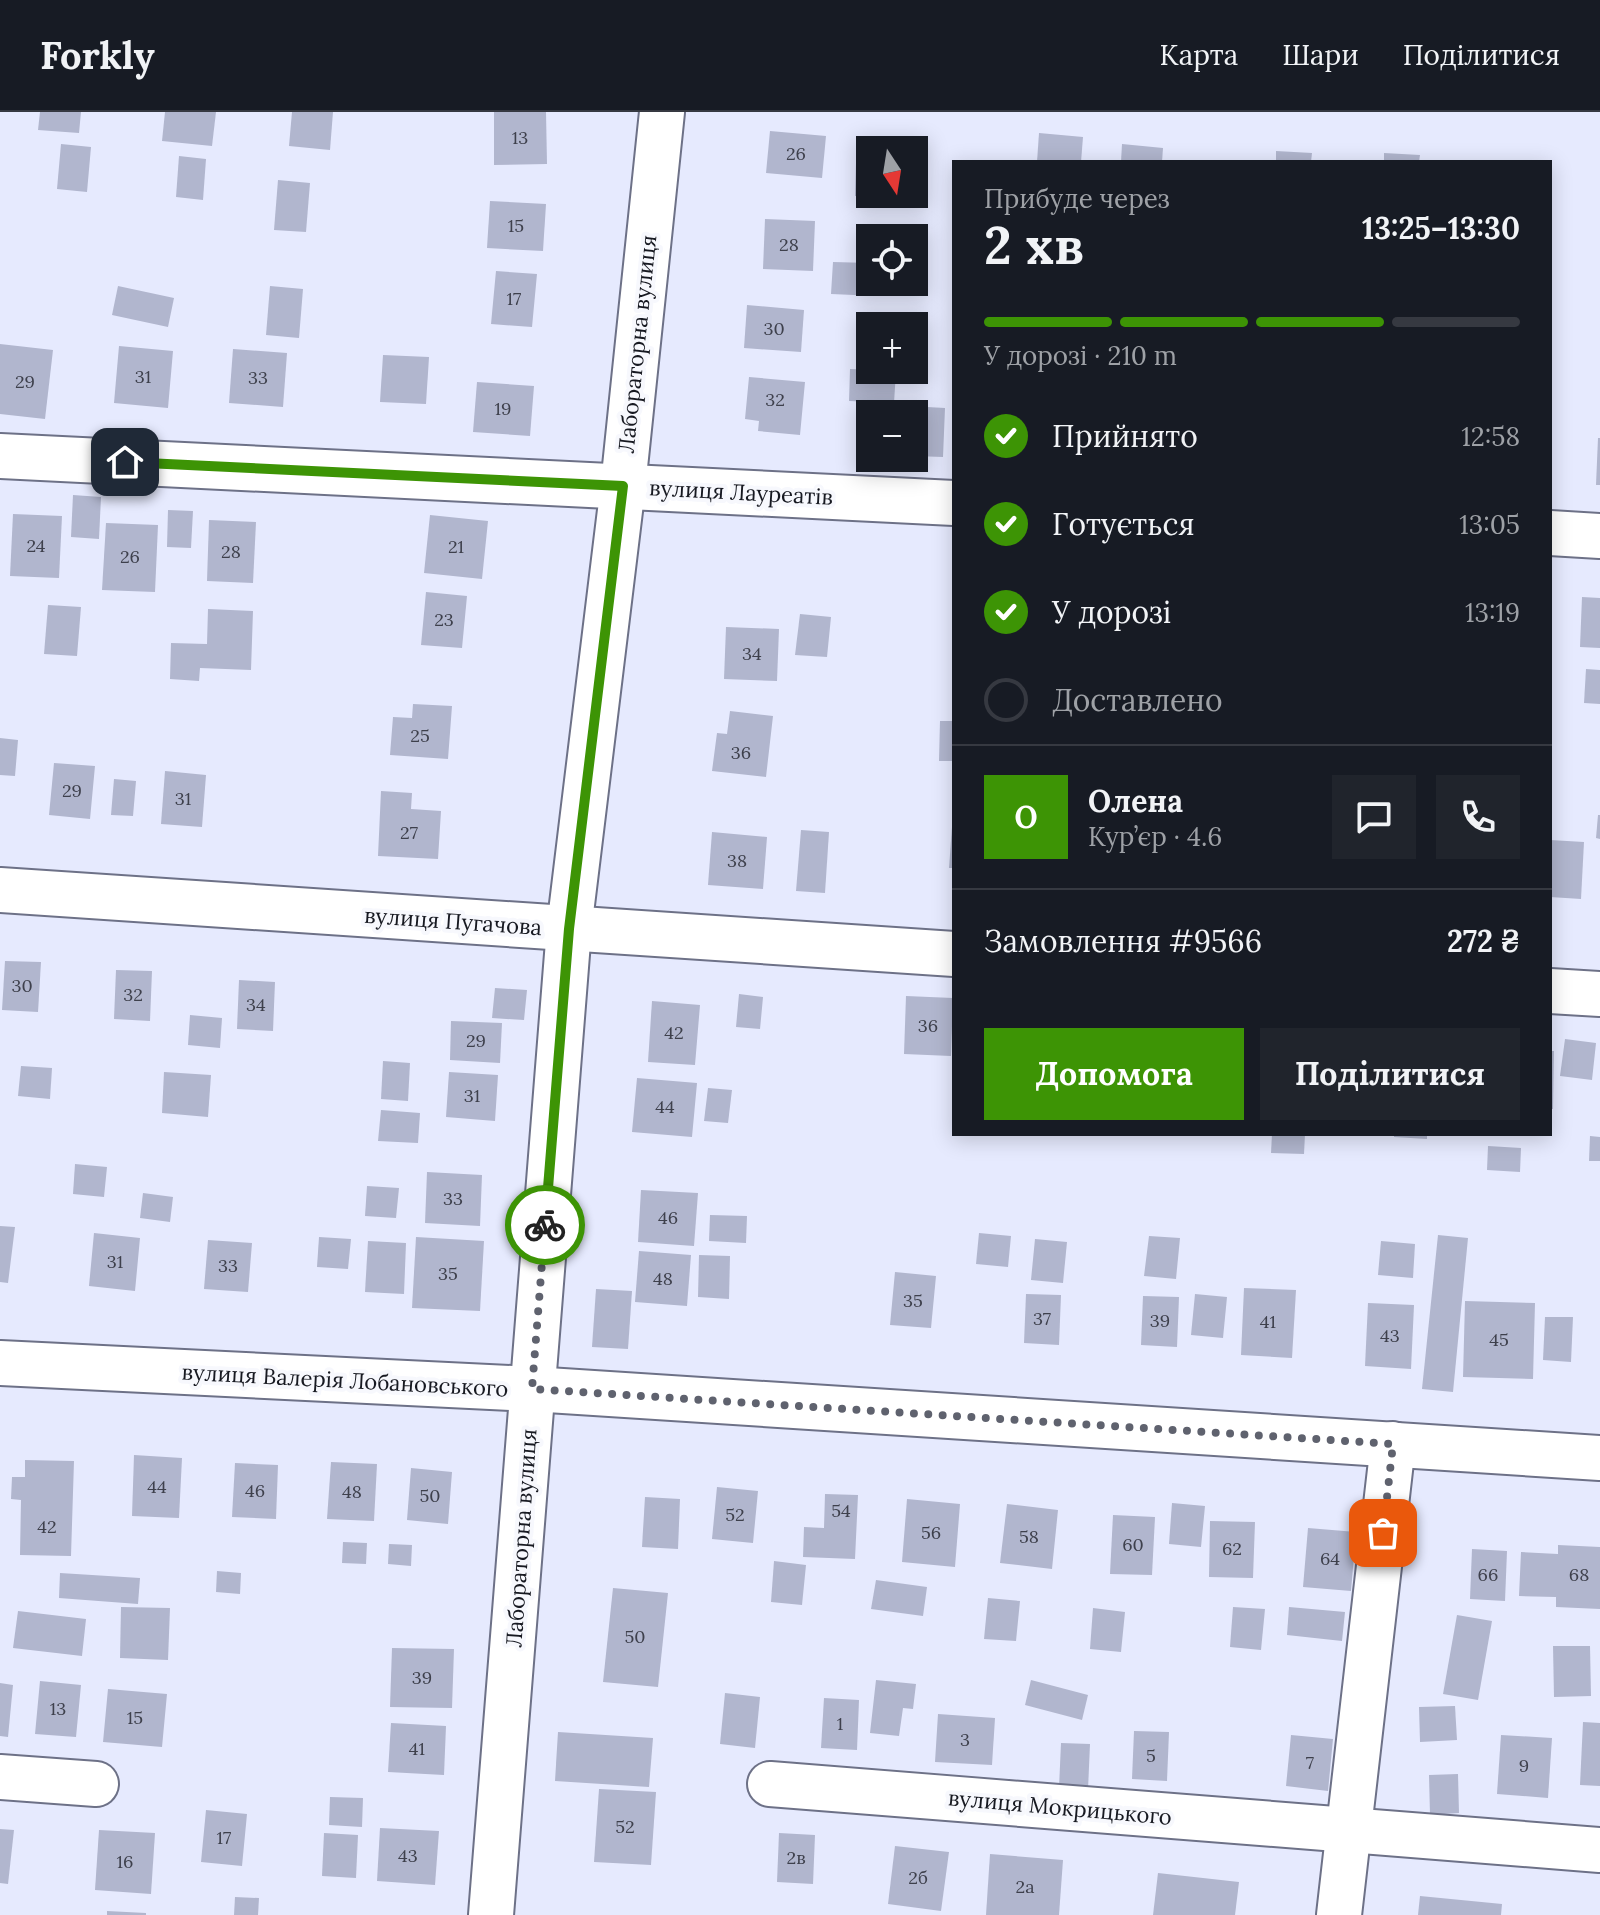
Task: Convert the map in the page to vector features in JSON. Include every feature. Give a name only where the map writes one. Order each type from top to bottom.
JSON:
[{"type":"street","name":"Лабораторна вулиця","points":[[491,1915],[569,929],[623,486],[662,112]]},
{"type":"street","name":"вулиця Лауреатів","points":[[0,456],[952,503]]},
{"type":"street","points":[[1552,533],[1600,536]]},
{"type":"street","name":"вулиця Пугачова","points":[[0,890],[952,954]]},
{"type":"street","points":[[1552,991],[1600,994]]},
{"type":"street","name":"вулиця Валерія Лобановського","points":[[0,1363],[532,1389],[1600,1458]]},
{"type":"street","points":[[1339,1915],[1393,1444]]},
{"type":"street","points":[[0,1777],[96,1784]]},
{"type":"street","name":"вулиця Мокрицького","points":[[770,1784],[1600,1850]]},
{"type":"building","points":[[40,112],[81,112],[79,133],[38,130]]},
{"type":"building","points":[[165,112],[216,112],[212,146],[162,141]]},
{"type":"building","points":[[292,112],[333,112],[330,150],[289,146]]},
{"type":"building","points":[[494,112],[546,112],[547,164],[494,165]]},
{"type":"building","points":[[770,131],[826,136],[822,178],[766,173]]},
{"type":"building","points":[[1039,133],[1083,137],[1081,160],[1037,160]]},
{"type":"building","points":[[61,144],[91,147],[87,192],[57,189]]},
{"type":"building","points":[[1122,144],[1163,148],[1162,160],[1121,160]]},
{"type":"building","points":[[1276,151],[1312,153],[1311,160],[1276,160]]},
{"type":"building","points":[[1384,153],[1420,155],[1419,160],[1384,160]]},
{"type":"building","points":[[179,156],[206,159],[203,200],[176,197]]},
{"type":"building","points":[[278,180],[310,183],[306,232],[274,230]]},
{"type":"building","points":[[490,201],[546,204],[543,251],[487,248]]},
{"type":"building","points":[[765,219],[815,221],[813,271],[763,269]]},
{"type":"building","points":[[833,262],[856,263],[856,295],[831,294]]},
{"type":"building","points":[[496,271],[537,274],[532,327],[491,324]]},
{"type":"building","points":[[118,286],[174,298],[168,327],[112,315]]},
{"type":"building","points":[[270,286],[303,289],[299,338],[266,335]]},
{"type":"building","points":[[747,305],[804,310],[801,352],[744,348]]},
{"type":"building","points":[[0,344],[53,350],[45,419],[0,414]]},
{"type":"building","points":[[119,346],[173,351],[168,408],[114,403]]},
{"type":"building","points":[[233,349],[287,353],[283,407],[229,403]]},
{"type":"building","points":[[383,355],[429,357],[426,404],[380,402]]},
{"type":"building","points":[[850,369],[856,369],[856,384],[895,384],[894,400],[849,401]]},
{"type":"building","points":[[749,377],[805,382],[800,435],[758,431],[759,421],[745,419]]},
{"type":"building","points":[[477,382],[534,386],[530,436],[473,432]]},
{"type":"building","points":[[928,407],[945,408],[943,457],[928,456]]},
{"type":"building","points":[[1598,438],[1600,485],[1596,485]]},
{"type":"building","points":[[73,495],[101,497],[99,539],[71,537]]},
{"type":"building","points":[[168,510],[193,511],[191,548],[167,547]]},
{"type":"building","points":[[13,514],[62,516],[59,578],[10,576]]},
{"type":"building","points":[[430,515],[488,521],[482,579],[424,573]]},
{"type":"building","points":[[209,520],[256,522],[253,583],[207,581]]},
{"type":"building","points":[[106,523],[158,525],[155,592],[102,590]]},
{"type":"building","points":[[426,592],[467,596],[462,648],[421,645]]},
{"type":"building","points":[[1582,597],[1600,598],[1600,648],[1580,647]]},
{"type":"building","points":[[48,605],[81,607],[77,656],[44,654]]},
{"type":"building","points":[[208,609],[253,611],[251,670],[200,668],[199,681],[170,679],[171,643],[207,644]]},
{"type":"building","points":[[800,614],[831,617],[827,657],[795,655]]},
{"type":"building","points":[[726,627],[779,629],[777,681],[724,679]]},
{"type":"building","points":[[1586,669],[1600,670],[1600,704],[1584,703]]},
{"type":"building","points":[[413,704],[452,706],[448,759],[390,755],[393,717],[412,718]]},
{"type":"building","points":[[730,711],[773,716],[766,777],[712,771],[717,733],[727,734]]},
{"type":"building","points":[[940,721],[952,721],[952,761],[939,761]]},
{"type":"building","points":[[0,738],[18,740],[15,776],[0,775]]},
{"type":"building","points":[[54,763],[95,766],[90,819],[49,815]]},
{"type":"building","points":[[165,771],[206,775],[202,827],[161,824]]},
{"type":"building","points":[[114,779],[136,781],[133,816],[111,815]]},
{"type":"building","points":[[381,791],[412,793],[411,809],[441,811],[438,859],[378,856]]},
{"type":"building","points":[[1600,815],[1600,839],[1596,838]]},
{"type":"building","points":[[952,827],[952,868],[949,868]]},
{"type":"building","points":[[801,830],[829,832],[825,893],[796,891]]},
{"type":"building","points":[[712,832],[767,837],[763,889],[708,885]]},
{"type":"building","points":[[1552,840],[1584,842],[1581,899],[1552,897]]},
{"type":"building","points":[[5,961],[41,962],[38,1012],[2,1010]]},
{"type":"building","points":[[116,970],[152,971],[150,1021],[114,1019]]},
{"type":"building","points":[[239,980],[275,982],[273,1031],[237,1029]]},
{"type":"building","points":[[495,988],[527,990],[524,1020],[492,1018]]},
{"type":"building","points":[[739,994],[763,997],[760,1029],[736,1027]]},
{"type":"building","points":[[906,996],[952,998],[951,1056],[904,1054]]},
{"type":"building","points":[[652,1001],[700,1005],[695,1065],[648,1062]]},
{"type":"building","points":[[190,1015],[222,1018],[220,1048],[188,1045]]},
{"type":"building","points":[[451,1021],[502,1023],[500,1063],[450,1060]]},
{"type":"building","points":[[1565,1039],[1596,1043],[1592,1080],[1560,1076]]},
{"type":"building","points":[[1552,1051],[1554,1051],[1553,1109]]},
{"type":"building","points":[[383,1061],[410,1063],[408,1101],[381,1099]]},
{"type":"building","points":[[21,1066],[52,1068],[50,1099],[18,1096]]},
{"type":"building","points":[[164,1072],[211,1075],[208,1117],[162,1113]]},
{"type":"building","points":[[449,1072],[498,1075],[495,1121],[446,1117]]},
{"type":"building","points":[[637,1078],[697,1083],[692,1137],[632,1132]]},
{"type":"building","points":[[708,1088],[732,1090],[728,1123],[704,1121]]},
{"type":"building","points":[[381,1110],[420,1113],[418,1143],[378,1141]]},
{"type":"building","points":[[1272,1136],[1305,1136],[1304,1154],[1271,1153]]},
{"type":"building","points":[[1427,1136],[1427,1139],[1394,1137]]},
{"type":"building","points":[[1590,1136],[1600,1137],[1600,1161],[1589,1161]]},
{"type":"building","points":[[1488,1146],[1521,1148],[1520,1172],[1487,1170]]},
{"type":"building","points":[[75,1164],[107,1167],[104,1197],[73,1194]]},
{"type":"building","points":[[427,1172],[482,1175],[480,1226],[425,1223]]},
{"type":"building","points":[[367,1186],[399,1188],[396,1218],[365,1216]]},
{"type":"building","points":[[641,1190],[698,1193],[694,1246],[638,1242]]},
{"type":"building","points":[[143,1193],[173,1197],[170,1222],[140,1218]]},
{"type":"building","points":[[710,1215],[747,1216],[746,1243],[709,1241]]},
{"type":"building","points":[[0,1226],[15,1227],[8,1283],[0,1282]]},
{"type":"building","points":[[94,1233],[140,1238],[135,1291],[89,1286]]},
{"type":"building","points":[[979,1233],[1011,1236],[1008,1267],[976,1264]]},
{"type":"building","points":[[1438,1235],[1468,1238],[1453,1392],[1422,1389]]},
{"type":"building","points":[[1149,1236],[1180,1238],[1176,1279],[1144,1276]]},
{"type":"building","points":[[319,1237],[351,1239],[348,1269],[317,1267]]},
{"type":"building","points":[[416,1237],[484,1241],[480,1311],[412,1308]]},
{"type":"building","points":[[1035,1239],[1067,1242],[1063,1283],[1031,1280]]},
{"type":"building","points":[[208,1240],[252,1243],[248,1292],[204,1289]]},
{"type":"building","points":[[368,1241],[406,1243],[404,1294],[365,1292]]},
{"type":"building","points":[[1381,1241],[1415,1244],[1413,1278],[1378,1275]]},
{"type":"building","points":[[639,1251],[691,1255],[687,1306],[635,1302]]},
{"type":"building","points":[[699,1255],[730,1256],[729,1299],[698,1297]]},
{"type":"building","points":[[895,1272],[936,1276],[931,1328],[890,1325]]},
{"type":"building","points":[[1244,1288],[1296,1290],[1292,1358],[1241,1355]]},
{"type":"building","points":[[596,1289],[632,1291],[628,1349],[592,1347]]},
{"type":"building","points":[[1026,1294],[1061,1295],[1059,1345],[1024,1343]]},
{"type":"building","points":[[1195,1294],[1227,1297],[1223,1338],[1191,1335]]},
{"type":"building","points":[[1143,1296],[1179,1297],[1177,1347],[1141,1345]]},
{"type":"building","points":[[1465,1301],[1535,1303],[1533,1379],[1463,1377]]},
{"type":"building","points":[[1368,1303],[1414,1305],[1411,1369],[1365,1366]]},
{"type":"building","points":[[1545,1317],[1573,1317],[1571,1362],[1543,1360]]},
{"type":"building","points":[[134,1455],[182,1458],[179,1518],[132,1516]]},
{"type":"building","points":[[25,1460],[74,1461],[71,1556],[20,1555],[21,1500],[11,1499],[12,1477],[25,1477]]},
{"type":"building","points":[[331,1462],[377,1464],[374,1521],[327,1519]]},
{"type":"building","points":[[235,1463],[278,1465],[276,1519],[232,1517]]},
{"type":"building","points":[[411,1468],[452,1472],[448,1524],[407,1520]]},
{"type":"building","points":[[717,1487],[758,1491],[753,1543],[712,1539]]},
{"type":"building","points":[[825,1494],[858,1495],[855,1559],[803,1557],[804,1527],[824,1528]]},
{"type":"building","points":[[645,1497],[680,1499],[678,1549],[642,1547]]},
{"type":"building","points":[[907,1499],[960,1504],[955,1567],[902,1562]]},
{"type":"building","points":[[1172,1503],[1205,1506],[1201,1547],[1169,1544]]},
{"type":"building","points":[[1007,1504],[1058,1510],[1052,1569],[1000,1563]]},
{"type":"building","points":[[1113,1515],[1155,1517],[1152,1575],[1110,1574]]},
{"type":"building","points":[[1210,1521],[1255,1522],[1253,1578],[1209,1577]]},
{"type":"building","points":[[1308,1528],[1356,1532],[1351,1591],[1303,1587]]},
{"type":"building","points":[[343,1542],[367,1543],[366,1564],[342,1563]]},
{"type":"building","points":[[389,1544],[412,1545],[411,1566],[388,1564]]},
{"type":"building","points":[[1558,1545],[1600,1547],[1600,1609],[1556,1607],[1556,1597],[1519,1596],[1521,1552],[1558,1554]]},
{"type":"building","points":[[1472,1549],[1507,1551],[1505,1601],[1470,1599]]},
{"type":"building","points":[[774,1561],[806,1565],[802,1605],[771,1602]]},
{"type":"building","points":[[217,1571],[241,1573],[240,1594],[216,1592]]},
{"type":"building","points":[[60,1573],[140,1578],[138,1604],[59,1598]]},
{"type":"building","points":[[876,1580],[927,1587],[923,1616],[871,1609]]},
{"type":"building","points":[[613,1588],[668,1593],[658,1687],[603,1682]]},
{"type":"building","points":[[988,1598],[1020,1601],[1016,1641],[984,1639]]},
{"type":"building","points":[[121,1607],[170,1608],[168,1660],[120,1658]]},
{"type":"building","points":[[1233,1607],[1265,1609],[1261,1650],[1230,1647]]},
{"type":"building","points":[[1289,1607],[1345,1612],[1342,1641],[1287,1635]]},
{"type":"building","points":[[1093,1608],[1125,1612],[1121,1652],[1090,1649]]},
{"type":"building","points":[[18,1611],[86,1619],[82,1656],[13,1648]]},
{"type":"building","points":[[1457,1615],[1492,1621],[1478,1700],[1443,1694]]},
{"type":"building","points":[[1553,1646],[1590,1646],[1591,1696],[1554,1697]]},
{"type":"building","points":[[392,1648],[454,1649],[452,1708],[390,1707]]},
{"type":"building","points":[[876,1680],[916,1684],[913,1709],[903,1708],[899,1736],[870,1733]]},
{"type":"building","points":[[1031,1680],[1088,1695],[1082,1720],[1025,1705]]},
{"type":"building","points":[[40,1681],[81,1685],[76,1737],[35,1734]]},
{"type":"building","points":[[0,1683],[13,1685],[8,1737],[0,1736]]},
{"type":"building","points":[[108,1689],[167,1694],[162,1747],[103,1742]]},
{"type":"building","points":[[725,1693],[760,1697],[755,1748],[720,1744]]},
{"type":"building","points":[[824,1698],[859,1700],[857,1750],[821,1748]]},
{"type":"building","points":[[1455,1706],[1457,1740],[1420,1742],[1419,1707]]},
{"type":"building","points":[[938,1714],[995,1718],[992,1765],[935,1762]]},
{"type":"building","points":[[1583,1722],[1600,1723],[1600,1786],[1580,1785]]},
{"type":"building","points":[[391,1723],[446,1726],[444,1775],[388,1772]]},
{"type":"building","points":[[1134,1731],[1169,1732],[1167,1781],[1132,1779]]},
{"type":"building","points":[[558,1732],[653,1738],[649,1787],[555,1781]]},
{"type":"building","points":[[1291,1735],[1333,1739],[1328,1791],[1286,1786]]},
{"type":"building","points":[[1501,1735],[1552,1738],[1548,1798],[1497,1794]]},
{"type":"building","points":[[1061,1743],[1090,1744],[1088,1790],[1059,1788]]},
{"type":"building","points":[[1458,1774],[1459,1813],[1430,1815],[1429,1775]]},
{"type":"building","points":[[599,1789],[656,1792],[651,1865],[594,1862]]},
{"type":"building","points":[[330,1797],[363,1798],[362,1827],[329,1825]]},
{"type":"building","points":[[206,1810],[247,1814],[242,1866],[201,1862]]},
{"type":"building","points":[[380,1828],[439,1831],[435,1885],[377,1881]]},
{"type":"building","points":[[0,1829],[14,1830],[8,1884],[0,1883]]},
{"type":"building","points":[[99,1830],[155,1833],[151,1894],[95,1890]]},
{"type":"building","points":[[324,1833],[358,1835],[356,1878],[322,1876]]},
{"type":"building","points":[[779,1833],[815,1835],[813,1884],[777,1882]]},
{"type":"building","points":[[895,1846],[949,1852],[941,1911],[888,1904]]},
{"type":"building","points":[[990,1854],[1063,1860],[1059,1915],[986,1915]]},
{"type":"building","points":[[1158,1873],[1239,1882],[1235,1915],[1153,1915]]},
{"type":"building","points":[[1420,1896],[1502,1904],[1501,1915],[1418,1915]]},
{"type":"building","points":[[235,1897],[259,1898],[258,1915],[234,1915]]},
{"type":"building","points":[[107,1911],[146,1913],[146,1915],[107,1915]]},
{"type":"way so far","points":[[545,1225],[532,1389],[1393,1444],[1383,1533]]},
{"type":"route","points":[[125,462],[623,486],[569,929],[545,1225]]}]
